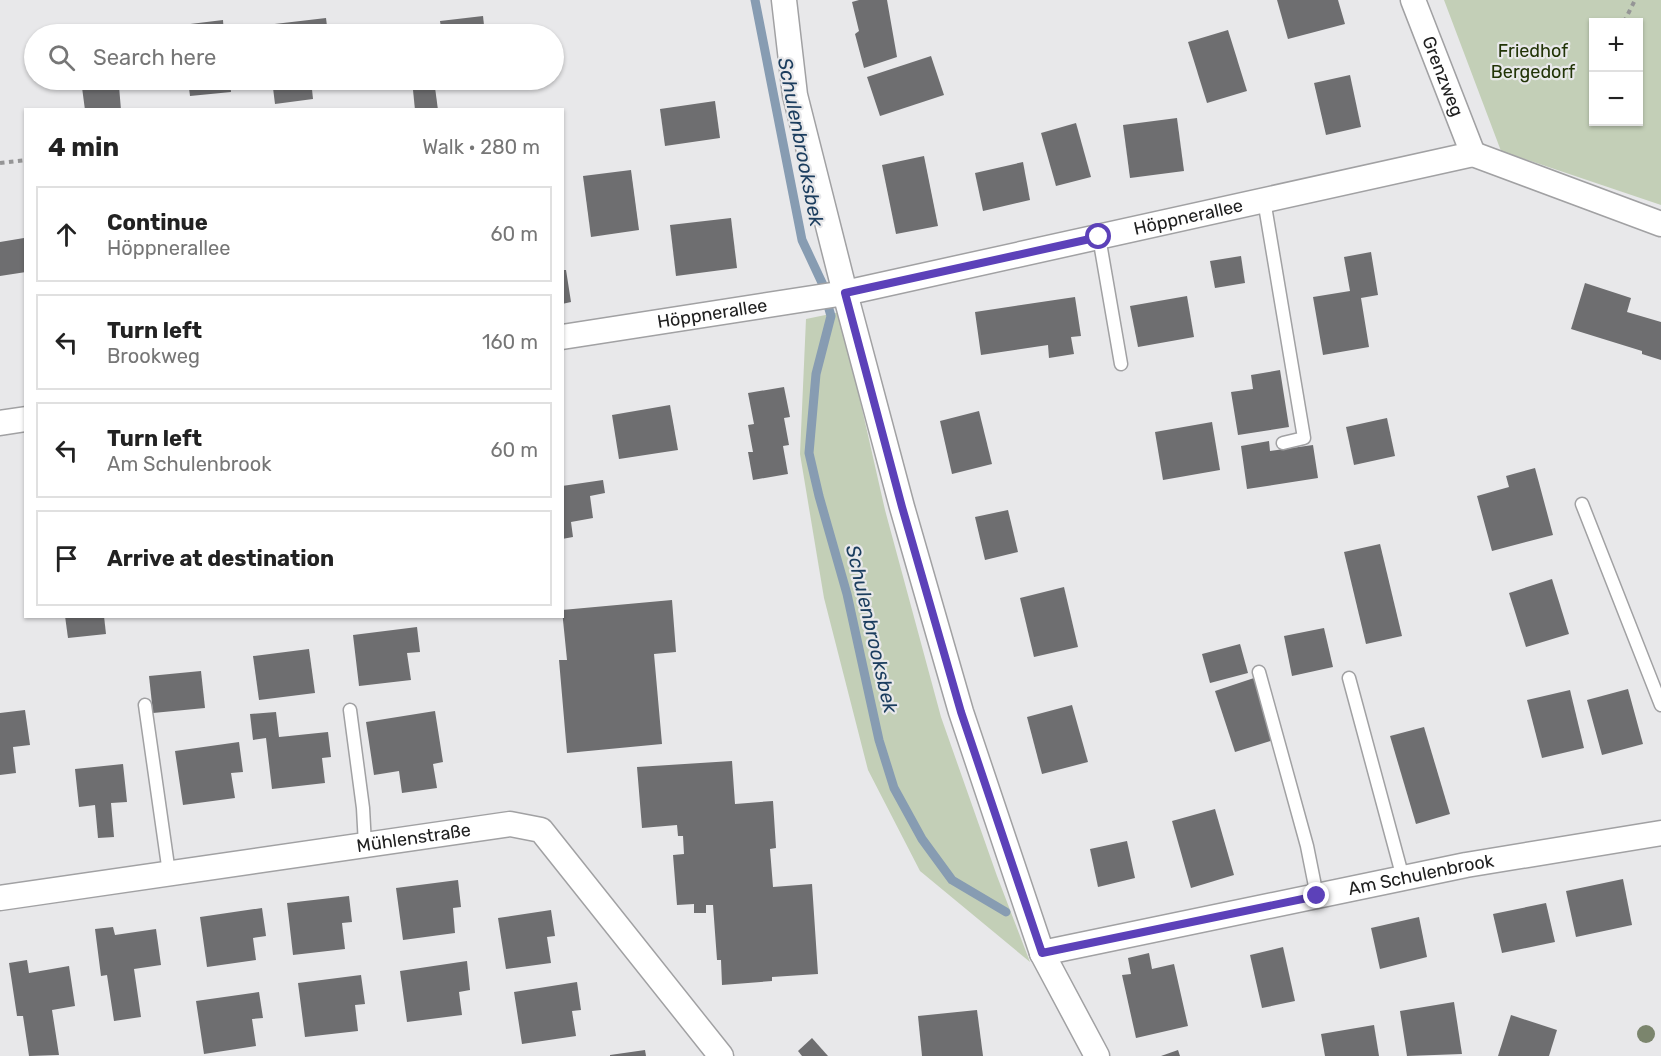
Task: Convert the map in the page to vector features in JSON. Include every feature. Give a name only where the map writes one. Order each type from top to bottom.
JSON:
[{"type":"street","points":[[784,0],[795,95],[902,507],[961,712],[1042,953],[1097,1056]]},
{"type":"street","name":"Grenzweg","points":[[1413,0],[1473,154]]},
{"type":"street","points":[[1473,154],[1661,224]]},
{"type":"street","name":"Höppnerallee","points":[[564,337],[845,293],[1473,154]]},
{"type":"street","points":[[0,423],[24,419]]},
{"type":"street","name":"Mühlenstraße","points":[[0,898],[510,824],[541,830],[721,1056]]},
{"type":"street","name":"Am Schulenbrook","points":[[1042,953],[1466,865],[1661,833]]},
{"type":"lane","points":[[1264,200],[1304,438],[1283,443]]},
{"type":"lane","points":[[1099,237],[1121,364]]},
{"type":"lane","points":[[1582,504],[1661,705]]},
{"type":"lane","points":[[1259,672],[1307,846],[1317,896]]},
{"type":"lane","points":[[1349,678],[1403,878]]},
{"type":"lane","points":[[146,705],[169,873]]},
{"type":"lane","points":[[350,710],[363,808],[365,845]]},
{"type":"path","points":[[1626,18],[1635,0]]},
{"type":"path","points":[[0,163],[24,160]]},
{"type":"green space","name":"Friedhof Bergedorf","points":[[1444,0],[1661,0],[1661,205],[1501,151]]},
{"type":"green space","points":[[840,312],[885,510],[941,717],[1030,962],[920,871],[868,770],[824,598],[800,454],[806,319]]},
{"type":"building","points":[[887,0],[897,57],[864,68],[855,34],[859,31],[852,2]]},
{"type":"building","points":[[1277,0],[1338,0],[1345,24],[1288,39]]},
{"type":"building","points":[[483,16],[484,24],[440,24],[440,21]]},
{"type":"building","points":[[326,18],[327,24],[275,24]]},
{"type":"building","points":[[223,20],[223,24],[190,24]]},
{"type":"building","points":[[1228,30],[1247,91],[1207,103],[1188,42]]},
{"type":"building","points":[[931,56],[944,95],[880,116],[867,77]]},
{"type":"building","points":[[1350,75],[1361,127],[1326,135],[1314,83]]},
{"type":"building","points":[[82,90],[119,90],[121,108],[85,108]]},
{"type":"building","points":[[189,90],[231,90],[231,92],[190,96]]},
{"type":"building","points":[[273,90],[312,90],[313,99],[275,104]]},
{"type":"building","points":[[413,90],[435,90],[438,108],[415,108]]},
{"type":"building","points":[[715,101],[720,138],[665,146],[660,109]]},
{"type":"building","points":[[1177,118],[1184,171],[1130,178],[1123,125]]},
{"type":"building","points":[[1076,123],[1091,177],[1056,186],[1041,133]]},
{"type":"building","points":[[924,156],[938,226],[896,234],[882,165]]},
{"type":"building","points":[[1023,162],[1030,200],[983,211],[975,173]]},
{"type":"building","points":[[631,170],[639,230],[591,237],[583,176]]},
{"type":"building","points":[[731,218],[737,268],[676,276],[670,225]]},
{"type":"building","points":[[24,238],[24,272],[0,276],[0,242]]},
{"type":"building","points":[[1371,252],[1378,295],[1361,298],[1369,347],[1323,355],[1313,297],[1350,291],[1344,257]]},
{"type":"building","points":[[1241,256],[1245,283],[1215,288],[1210,261]]},
{"type":"building","points":[[564,270],[566,270],[571,302],[564,304]]},
{"type":"building","points":[[1585,283],[1631,298],[1627,312],[1661,322],[1661,360],[1642,354],[1642,351],[1571,329]]},
{"type":"building","points":[[1187,296],[1194,337],[1138,347],[1130,306]]},
{"type":"building","points":[[1075,297],[1081,336],[1071,337],[1074,354],[1049,358],[1048,345],[981,355],[975,312]]},
{"type":"building","points":[[1280,370],[1289,427],[1238,435],[1231,392],[1253,389],[1251,375]]},
{"type":"building","points":[[784,387],[790,417],[784,418],[789,445],[783,446],[788,474],[753,480],[748,452],[753,452],[748,425],[754,424],[748,393]]},
{"type":"building","points":[[670,405],[678,450],[619,459],[612,415]]},
{"type":"building","points":[[979,411],[992,464],[952,474],[940,421]]},
{"type":"building","points":[[1387,418],[1395,456],[1354,465],[1346,427]]},
{"type":"building","points":[[1212,422],[1220,470],[1163,480],[1155,432]]},
{"type":"building","points":[[1269,441],[1270,451],[1313,445],[1318,478],[1247,489],[1241,446]]},
{"type":"building","points":[[1535,468],[1553,535],[1492,551],[1477,496],[1509,487],[1506,476]]},
{"type":"building","points":[[603,480],[605,493],[590,496],[593,518],[571,522],[573,537],[564,539],[564,486]]},
{"type":"building","points":[[1008,510],[1018,552],[985,560],[975,517]]},
{"type":"building","points":[[1380,544],[1402,636],[1366,644],[1344,552]]},
{"type":"building","points":[[1552,579],[1569,634],[1526,647],[1509,593]]},
{"type":"building","points":[[1064,587],[1078,647],[1034,657],[1020,598]]},
{"type":"building","points":[[672,600],[676,652],[654,654],[662,744],[567,753],[559,660],[567,660],[564,610]]},
{"type":"building","points":[[65,618],[104,618],[106,634],[68,638]]},
{"type":"building","points":[[417,627],[420,652],[407,653],[411,680],[359,686],[353,635]]},
{"type":"building","points":[[1324,628],[1333,667],[1292,676],[1284,636]]},
{"type":"building","points":[[1240,644],[1248,673],[1210,683],[1202,654]]},
{"type":"building","points":[[309,649],[315,693],[259,700],[253,656]]},
{"type":"building","points":[[201,671],[205,708],[153,713],[149,676]]},
{"type":"building","points":[[1254,678],[1274,740],[1235,752],[1215,691]]},
{"type":"building","points":[[1628,689],[1643,744],[1602,755],[1587,700]]},
{"type":"building","points":[[1570,690],[1584,748],[1542,758],[1527,700]]},
{"type":"building","points":[[1072,705],[1088,762],[1042,774],[1027,717]]},
{"type":"building","points":[[25,710],[30,745],[13,747],[16,773],[0,775],[0,713]]},
{"type":"building","points":[[435,711],[443,762],[433,764],[437,788],[402,793],[399,771],[374,775],[366,722]]},
{"type":"building","points":[[276,712],[279,737],[328,732],[331,757],[322,758],[325,783],[272,789],[266,738],[253,740],[250,714]]},
{"type":"building","points":[[1424,727],[1450,814],[1416,824],[1390,736]]},
{"type":"building","points":[[239,742],[243,772],[231,773],[235,798],[183,805],[175,751]]},
{"type":"building","points":[[732,761],[735,804],[773,801],[776,848],[770,849],[773,887],[812,884],[818,974],[772,977],[772,981],[722,985],[721,960],[717,960],[713,905],[706,905],[706,913],[694,913],[694,904],[677,905],[673,855],[684,854],[683,836],[678,836],[677,825],[642,828],[637,767]]},
{"type":"building","points":[[123,764],[127,802],[111,803],[114,837],[98,838],[95,805],[79,807],[75,769]]},
{"type":"building","points":[[1215,809],[1234,875],[1191,888],[1172,821]]},
{"type":"building","points":[[1127,841],[1135,878],[1098,887],[1090,849]]},
{"type":"building","points":[[1623,879],[1632,925],[1576,937],[1566,891]]},
{"type":"building","points":[[458,880],[461,907],[453,908],[455,933],[403,940],[396,888]]},
{"type":"building","points":[[349,896],[352,922],[342,923],[345,949],[293,955],[287,903]]},
{"type":"building","points":[[1546,903],[1555,942],[1502,953],[1493,914]]},
{"type":"building","points":[[262,908],[266,936],[253,938],[256,960],[207,967],[200,917]]},
{"type":"building","points":[[551,910],[555,936],[547,937],[551,963],[506,969],[498,918]]},
{"type":"building","points":[[1419,917],[1427,957],[1380,969],[1371,928]]},
{"type":"building","points":[[113,927],[115,935],[156,929],[161,965],[134,969],[141,1017],[114,1021],[107,975],[101,976],[95,929]]},
{"type":"building","points":[[1283,947],[1295,1001],[1262,1008],[1250,955]]},
{"type":"building","points":[[1149,953],[1152,969],[1174,964],[1188,1026],[1136,1038],[1122,975],[1131,974],[1128,958]]},
{"type":"building","points":[[27,960],[29,973],[69,966],[75,1006],[52,1010],[59,1055],[29,1056],[23,1016],[17,1016],[9,963]]},
{"type":"building","points":[[467,961],[470,990],[459,992],[462,1015],[407,1022],[400,971]]},
{"type":"building","points":[[361,975],[365,1004],[355,1005],[358,1031],[305,1037],[298,983]]},
{"type":"building","points":[[577,982],[581,1010],[572,1011],[576,1036],[522,1044],[514,992]]},
{"type":"building","points":[[259,992],[263,1018],[252,1019],[256,1046],[204,1054],[196,1001]]},
{"type":"building","points":[[1454,1002],[1462,1054],[1407,1056],[1400,1011]]},
{"type":"building","points":[[977,1010],[983,1056],[922,1056],[918,1016]]},
{"type":"building","points":[[1511,1015],[1557,1030],[1549,1056],[1498,1056]]},
{"type":"building","points":[[1374,1025],[1379,1056],[1325,1056],[1321,1034]]},
{"type":"building","points":[[812,1038],[828,1056],[802,1056],[798,1051]]},
{"type":"building","points":[[645,1050],[646,1056],[610,1056],[610,1055]]},
{"type":"building","points":[[1178,1050],[1180,1056],[1161,1056]]},
{"type":"waterway","name":"Schulenbrooksbek","points":[[755,0],[802,240],[824,287]]},
{"type":"waterway","name":"Schulenbrooksbek","points":[[829,309],[831,316],[816,374],[809,453],[847,594],[879,740],[894,788],[922,839],[952,880],[1006,912]]},
{"type":"route","points":[[1099,237],[845,293],[902,507],[961,712],[1042,953],[1317,896]]}]
